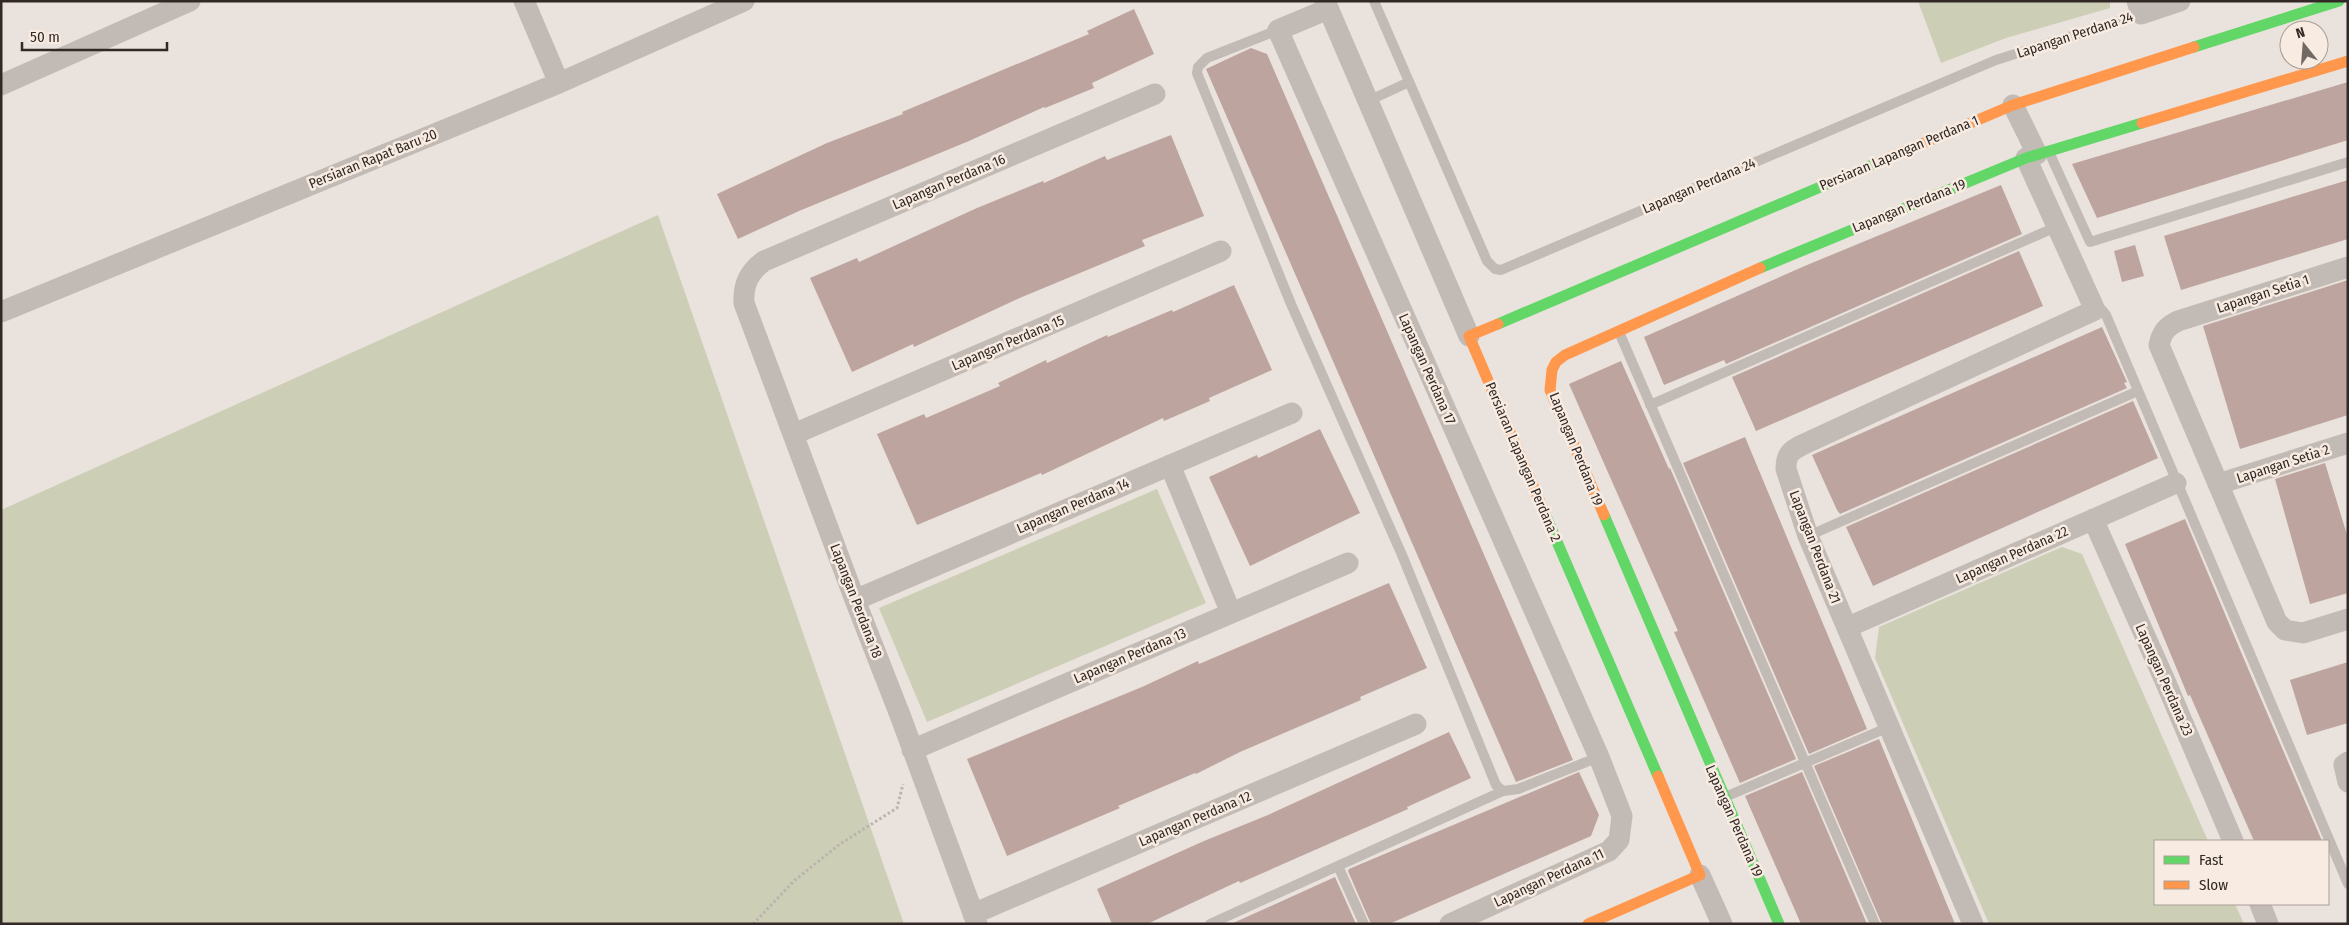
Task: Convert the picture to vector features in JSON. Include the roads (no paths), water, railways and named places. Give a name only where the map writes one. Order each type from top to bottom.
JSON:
[{"type":"street","points":[[1,85],[190,1]]},
{"type":"street","points":[[524,1],[558,83]]},
{"type":"street","name":"Lapangan Perdana 24","points":[[2139,8],[2180,1]]},
{"type":"street","name":"Persiaran Rapat Baru 20","points":[[1,312],[558,83],[736,3]]},
{"type":"street","name":"Persiaran Lapangan Perdana 1","points":[[1470,336],[2013,105],[2328,3]]},
{"type":"street","points":[[1278,30],[1326,5]]},
{"type":"street","name":"Persiaran Lapangan Perdana 2","points":[[1326,5],[1722,924]]},
{"type":"street","name":"Lapangan Perdana 17","points":[[1278,30],[1599,758]]},
{"type":"street","name":"Lapangan Perdana 19","points":[[1779,924],[1550,390],[1550,375],[1554,362],[1564,355],[1804,249],[2037,154],[2348,61]]},
{"type":"street","name":"Lapangan Perdana 16","points":[[748,277],[754,268],[764,261],[1155,94]]},
{"type":"street","points":[[2013,105],[2037,154],[2056,227],[2095,310]]},
{"type":"street","name":"Lapangan Perdana 15","points":[[794,434],[1221,251]]},
{"type":"street","name":"Lapangan Setia 1","points":[[2218,484],[2158,345],[2162,333],[2168,326],[2178,321],[2348,267]]},
{"type":"street","name":"Lapangan Perdana 18","points":[[748,277],[743,291],[744,303],[975,919]]},
{"type":"street","name":"Lapangan Perdana 21","points":[[1973,924],[1808,536],[1786,469],[1786,459],[1790,451],[2095,310]]},
{"type":"street","name":"Lapangan Perdana 14","points":[[855,600],[1292,413]]},
{"type":"street","name":"Lapangan Setia 2","points":[[2218,484],[2348,443]]},
{"type":"street","points":[[1170,465],[1231,612]]},
{"type":"street","name":"Lapangan Perdana 22","points":[[1848,627],[2176,483]]},
{"type":"street","points":[[2218,484],[2277,622],[2285,630],[2303,633],[2348,619]]},
{"type":"street","name":"Lapangan Perdana 23","points":[[2093,519],[2234,840]]},
{"type":"street","name":"Lapangan Perdana 13","points":[[912,750],[1348,563]]},
{"type":"street","name":"Lapangan Perdana 12","points":[[975,919],[1416,724]]},
{"type":"street","name":"Lapangan Perdana 11","points":[[1450,924],[1609,851],[1619,840],[1622,816],[1599,758]]},
{"type":"street","points":[[2348,762],[2344,765],[2348,782]]},
{"type":"street","points":[[1588,924],[1700,875]]},
{"type":"street","points":[[2260,905],[2268,924]]},
{"type":"lane","name":"Lapangan Perdana 24","points":[[1374,1],[1487,261],[1495,269],[1501,270],[1996,60],[2139,8]]},
{"type":"lane","points":[[1278,30],[1207,58],[1198,67],[1197,73],[1291,304],[1402,555],[1496,785],[1503,791]]},
{"type":"lane","points":[[1368,101],[1409,82]]},
{"type":"lane","points":[[2037,154],[2090,242],[2348,162]]},
{"type":"lane","points":[[1650,405],[2056,227]]},
{"type":"lane","points":[[2095,310],[2103,311],[2106,315],[2348,884]]},
{"type":"lane","points":[[1619,331],[1876,924]]},
{"type":"lane","points":[[1808,536],[2138,391]]},
{"type":"lane","points":[[1724,797],[1889,727]]},
{"type":"lane","points":[[1210,924],[1503,791],[1518,789],[1599,758]]},
{"type":"lane","points":[[1338,866],[1364,924]]}]
